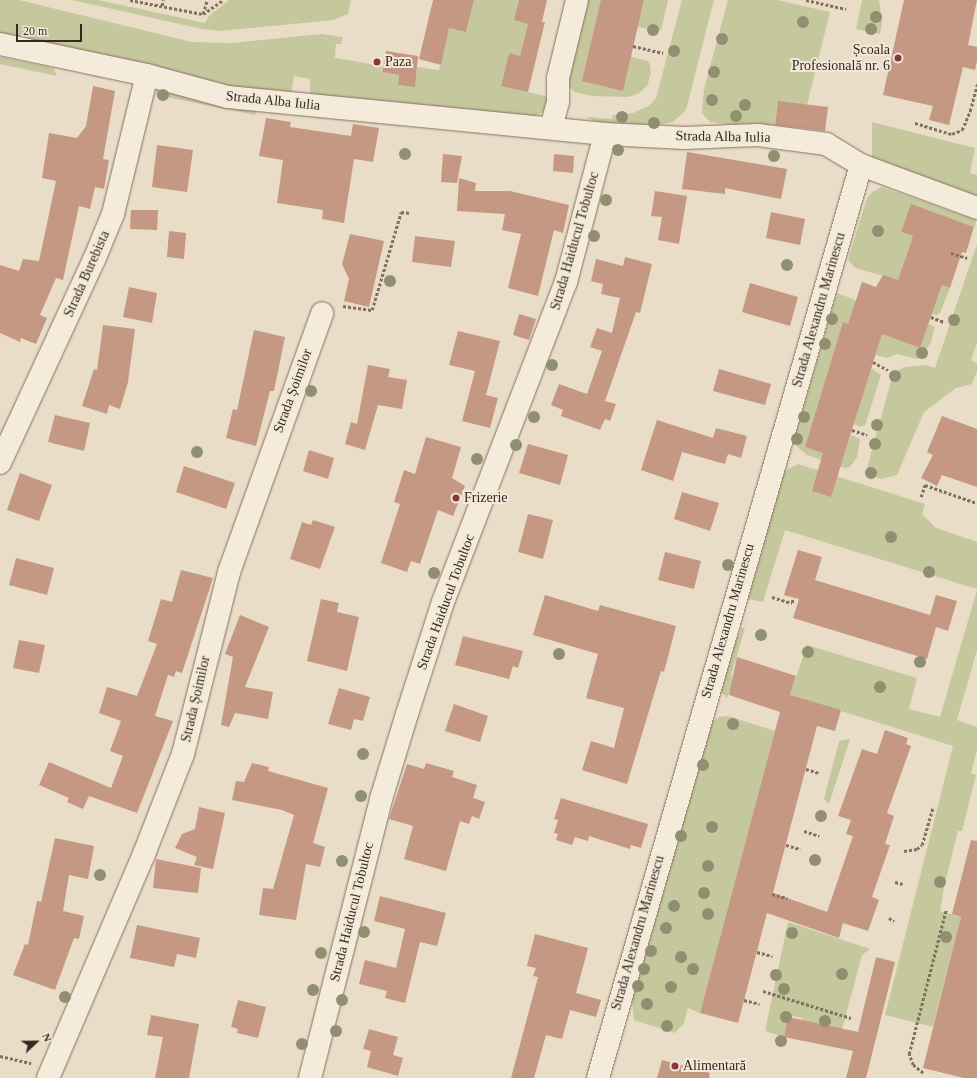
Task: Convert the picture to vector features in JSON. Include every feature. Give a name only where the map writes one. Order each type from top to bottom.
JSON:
[{"type":"street","points":[[551,128],[558,102],[558,78],[577,0]]},
{"type":"street","name":"Strada Alba Iulia","points":[[0,44],[147,75],[228,97],[606,134],[685,138],[758,135],[826,144],[861,165],[977,208]]},
{"type":"street","name":"Strada Burebista","points":[[0,463],[94,260],[113,214],[147,75]]},
{"type":"street","name":"Strada Haiducul Tobultoc","points":[[310,1078],[381,799],[407,714],[443,602],[566,282],[606,134]]},
{"type":"street","name":"Strada Alexandru Marinescu","points":[[598,1078],[861,165]]},
{"type":"street","name":"Strada Șoimilor","points":[[48,1078],[144,854],[183,754],[229,572],[322,313]]},
{"type":"path","points":[[130,0],[203,14],[223,0]]},
{"type":"path","points":[[162,6],[163,0]]},
{"type":"path","points":[[203,14],[207,0]]},
{"type":"path","points":[[806,0],[846,9]]},
{"type":"path","points":[[633,46],[663,52]]},
{"type":"path","points":[[915,123],[952,134],[962,130],[970,111],[977,84]]},
{"type":"path","points":[[322,313],[334,315],[337,305],[372,310],[401,212],[411,213]]},
{"type":"path","points":[[951,253],[967,258]]},
{"type":"path","points":[[931,317],[944,322]]},
{"type":"path","points":[[873,362],[888,370]]},
{"type":"path","points":[[852,430],[867,435]]},
{"type":"path","points":[[921,496],[925,485],[977,503]]},
{"type":"path","points":[[772,597],[792,603],[793,598]]},
{"type":"path","points":[[806,769],[819,773]]},
{"type":"path","points":[[904,851],[917,850],[922,845],[933,807]]},
{"type":"path","points":[[804,831],[819,836]]},
{"type":"path","points":[[786,845],[800,849]]},
{"type":"path","points":[[895,882],[903,884]]},
{"type":"path","points":[[772,894],[787,898]]},
{"type":"path","points":[[923,1073],[913,1065],[909,1054],[946,910]]},
{"type":"path","points":[[889,918],[894,921]]},
{"type":"path","points":[[757,952],[772,956]]},
{"type":"path","points":[[763,991],[851,1018]]},
{"type":"path","points":[[744,1000],[760,1004]]},
{"type":"path","points":[[0,1056],[17,1060]]},
{"type":"green space","points":[[0,0],[19,0],[192,42],[231,43],[321,34],[343,37],[341,44],[336,44],[335,58],[382,66],[381,72],[399,75],[398,85],[415,87],[417,67],[439,70],[449,28],[466,32],[474,0],[519,0],[514,20],[528,24],[520,56],[509,53],[501,85],[548,97],[544,111],[534,117],[310,97],[310,79],[294,76],[291,93],[233,90],[0,36]]},
{"type":"green space","points":[[72,0],[98,0],[205,23],[209,16],[229,0],[351,0],[348,14],[334,20],[220,31],[202,29]]},
{"type":"green space","points":[[584,0],[601,0],[631,57],[648,61],[651,74],[647,86],[638,94],[628,97],[592,96],[574,92],[569,86],[567,79]]},
{"type":"green space","points":[[644,0],[668,0],[661,31],[638,27]]},
{"type":"green space","points":[[682,0],[714,0],[686,110],[673,122],[652,126],[604,125],[585,117],[612,119],[613,115],[633,113],[649,106],[656,98]]},
{"type":"green space","points":[[728,0],[777,0],[830,12],[807,105],[778,101],[774,130],[710,122],[702,113],[704,89]]},
{"type":"green space","points":[[862,0],[879,0],[882,23],[880,34],[856,29]]},
{"type":"green space","points":[[0,57],[53,68],[57,76],[0,64]]},
{"type":"green space","points":[[157,90],[257,107],[255,115],[156,95]]},
{"type":"green space","points":[[872,122],[975,148],[970,173],[977,175],[977,199],[876,164],[872,156]]},
{"type":"green space","points":[[882,187],[976,220],[975,227],[911,205],[901,232],[913,236],[898,280],[855,268],[848,260],[867,198],[872,192]]},
{"type":"green space","points":[[977,244],[977,343],[971,360],[977,363],[977,371],[972,384],[956,388],[924,412],[897,475],[881,479],[867,473],[867,468],[893,374],[904,367],[925,365],[935,368]]},
{"type":"green space","points":[[942,285],[950,288],[940,313],[937,315],[932,314]]},
{"type":"green space","points":[[837,293],[876,308],[868,330],[843,323],[805,447],[843,459],[851,435],[860,439],[857,457],[850,467],[845,468],[807,455],[793,443]]},
{"type":"green space","points":[[928,324],[935,327],[931,342],[922,356],[917,359],[897,354],[888,358],[875,355],[882,334],[920,348]]},
{"type":"green space","points":[[871,368],[881,375],[865,425],[860,427],[854,424]]},
{"type":"green space","points":[[798,464],[925,504],[922,514],[936,528],[977,542],[977,589],[785,530],[763,602],[748,599],[784,471]]},
{"type":"green space","points":[[977,590],[977,650],[957,720],[977,727],[977,750],[971,773],[976,775],[962,831],[958,831],[944,887],[940,911],[961,917],[933,1027],[885,1015],[953,746],[790,695],[807,645],[917,678],[909,709],[940,717]]},
{"type":"green space","points":[[741,628],[745,628],[731,676],[744,681],[733,683],[727,698],[721,692],[720,685]]},
{"type":"green space","points":[[728,716],[775,731],[700,1013],[688,1008],[684,1023],[675,1033],[634,1020],[632,1000],[711,723],[718,717]]},
{"type":"green space","points":[[850,739],[829,804],[824,799],[839,741]]},
{"type":"green space","points":[[788,922],[870,949],[862,955],[837,1048],[834,1047],[837,1033],[802,1020],[802,1018],[789,1015],[784,1037],[765,1031]]},
{"type":"building","points":[[433,0],[474,0],[466,32],[449,28],[441,65],[419,59]]},
{"type":"building","points":[[519,0],[547,0],[542,22],[545,22],[528,92],[501,86],[509,53],[520,56],[528,24],[514,20]]},
{"type":"building","points":[[601,0],[644,0],[623,91],[582,81]]},
{"type":"building","points":[[904,0],[977,0],[968,45],[977,47],[977,61],[975,70],[963,67],[949,125],[929,120],[933,106],[883,95]]},
{"type":"building","points":[[386,51],[418,56],[415,87],[398,85],[399,75],[382,72]]},
{"type":"building","points":[[93,86],[115,91],[103,159],[109,160],[104,189],[95,187],[90,209],[79,206],[63,280],[56,278],[40,315],[47,318],[36,344],[21,338],[20,342],[0,333],[0,265],[19,271],[23,259],[39,261],[56,181],[42,178],[49,133],[77,138],[86,126]]},
{"type":"building","points":[[778,101],[828,107],[825,131],[775,125]]},
{"type":"building","points":[[266,118],[291,122],[290,127],[351,136],[353,124],[379,128],[373,162],[354,159],[344,223],[322,219],[323,210],[277,203],[283,160],[259,156]]},
{"type":"building","points":[[157,145],[193,150],[187,192],[152,187]]},
{"type":"building","points":[[687,152],[787,169],[781,199],[725,188],[725,194],[682,189]]},
{"type":"building","points":[[443,154],[462,156],[457,183],[441,182]]},
{"type":"building","points":[[554,154],[574,156],[573,173],[553,171]]},
{"type":"building","points":[[459,178],[476,183],[475,191],[510,191],[569,205],[563,233],[554,230],[538,296],[508,288],[521,234],[502,230],[505,214],[457,211]]},
{"type":"building","points":[[655,191],[687,196],[679,244],[658,240],[662,217],[651,216]]},
{"type":"building","points":[[911,204],[974,227],[966,253],[962,252],[950,288],[942,285],[920,348],[882,334],[831,497],[812,491],[823,453],[805,447],[843,322],[848,324],[862,282],[876,287],[883,275],[898,280],[913,236],[901,232]]},
{"type":"building","points":[[131,210],[158,210],[157,230],[130,229]]},
{"type":"building","points":[[771,212],[805,219],[800,245],[766,238]]},
{"type":"building","points":[[169,231],[186,233],[184,259],[167,257]]},
{"type":"building","points":[[350,234],[384,241],[369,307],[344,301],[349,279],[342,264]]},
{"type":"building","points":[[415,236],[455,241],[451,267],[412,262]]},
{"type":"building","points":[[625,257],[652,264],[640,313],[636,312],[605,401],[616,404],[610,421],[605,419],[600,430],[561,416],[563,410],[551,405],[559,384],[587,394],[602,351],[590,347],[597,328],[612,333],[620,298],[601,294],[603,284],[591,281],[596,259],[623,266]]},
{"type":"building","points":[[750,283],[798,297],[790,326],[742,312]]},
{"type":"building","points":[[129,287],[157,293],[152,323],[123,317]]},
{"type":"building","points":[[519,314],[536,319],[529,340],[513,335]]},
{"type":"building","points":[[103,325],[135,329],[128,382],[120,409],[109,405],[107,414],[82,406],[94,369],[97,370]]},
{"type":"building","points":[[254,330],[285,337],[274,391],[270,391],[256,446],[226,438],[233,409],[237,410]]},
{"type":"building","points":[[458,331],[500,341],[486,395],[498,398],[490,428],[462,421],[475,371],[449,365]]},
{"type":"building","points":[[368,365],[390,369],[388,377],[407,380],[402,409],[378,405],[365,450],[345,444],[351,422],[357,424]]},
{"type":"building","points":[[719,369],[771,384],[765,405],[713,391]]},
{"type":"building","points":[[55,415],[90,423],[84,451],[48,442]]},
{"type":"building","points":[[942,416],[977,429],[977,487],[942,475],[937,486],[921,478],[933,455],[927,452]]},
{"type":"building","points":[[657,420],[713,438],[716,428],[747,436],[741,458],[728,454],[725,464],[682,452],[673,481],[641,470]]},
{"type":"building","points":[[426,437],[461,447],[452,478],[465,486],[453,516],[438,510],[420,564],[411,561],[407,572],[381,563],[400,504],[394,502],[404,470],[415,474]]},
{"type":"building","points":[[528,444],[568,455],[560,485],[519,473]]},
{"type":"building","points":[[309,450],[334,458],[328,479],[303,471]]},
{"type":"building","points":[[184,466],[235,483],[226,509],[176,492]]},
{"type":"building","points":[[20,473],[52,485],[39,521],[7,510]]},
{"type":"building","points":[[682,492],[719,503],[710,531],[674,519]]},
{"type":"building","points":[[528,514],[553,520],[543,559],[518,552]]},
{"type":"building","points":[[313,520],[335,527],[320,569],[290,559],[302,522],[311,525]]},
{"type":"building","points":[[798,550],[822,557],[815,580],[930,615],[936,595],[957,601],[948,631],[936,627],[927,659],[793,618],[799,599],[784,595]]},
{"type":"building","points":[[665,552],[701,561],[694,589],[658,580]]},
{"type":"building","points":[[16,558],[54,568],[47,595],[9,585]]},
{"type":"building","points":[[181,570],[213,578],[182,673],[176,671],[174,677],[168,675],[155,716],[173,721],[137,813],[89,796],[83,809],[67,802],[69,798],[39,785],[49,762],[111,788],[123,756],[110,751],[121,721],[99,713],[107,687],[137,696],[157,644],[148,641],[161,599],[172,602]]},
{"type":"building","points":[[545,595],[598,611],[600,605],[676,626],[664,672],[661,671],[627,784],[582,770],[591,741],[614,748],[624,708],[586,698],[598,654],[533,635]]},
{"type":"building","points":[[321,599],[339,603],[337,612],[359,617],[347,671],[307,661]]},
{"type":"building","points":[[240,615],[269,627],[245,687],[273,692],[268,719],[235,713],[229,727],[221,725],[233,657],[225,654]]},
{"type":"building","points":[[463,636],[523,651],[518,668],[513,666],[509,679],[455,665]]},
{"type":"building","points":[[19,640],[45,645],[39,673],[13,668]]},
{"type":"building","points":[[737,657],[796,676],[790,695],[841,710],[835,731],[817,726],[773,893],[827,912],[853,836],[846,834],[851,820],[838,816],[862,749],[877,754],[885,730],[908,738],[906,744],[911,746],[887,813],[894,816],[885,844],[890,845],[872,897],[879,900],[868,931],[843,923],[839,938],[767,913],[738,1023],[700,1013],[780,712],[729,695]]},
{"type":"building","points":[[339,688],[370,697],[363,721],[354,719],[351,730],[328,724]]},
{"type":"building","points":[[454,704],[488,716],[480,742],[445,731]]},
{"type":"building","points":[[252,763],[269,767],[268,771],[328,788],[313,843],[325,847],[320,867],[306,864],[296,920],[259,915],[263,888],[273,889],[294,815],[282,810],[232,800],[236,781],[244,782]]},
{"type":"building","points":[[426,763],[454,771],[452,777],[477,785],[473,798],[485,802],[479,819],[472,816],[469,824],[460,821],[446,871],[404,859],[413,826],[389,819],[407,764],[424,769]]},
{"type":"building","points":[[561,798],[648,824],[641,848],[631,845],[630,849],[589,836],[588,841],[575,837],[572,845],[556,840],[558,834],[554,833],[558,820],[554,819]]},
{"type":"building","points":[[199,807],[225,813],[213,869],[194,865],[197,857],[175,848],[182,834],[195,829]]},
{"type":"building","points":[[55,838],[94,846],[88,879],[69,875],[63,911],[84,916],[79,939],[74,938],[55,990],[13,975],[25,944],[28,945],[37,901],[41,902]]},
{"type":"building","points":[[971,840],[977,841],[977,1078],[964,1078],[923,1068],[961,917],[952,914]]},
{"type":"building","points":[[156,859],[201,868],[198,893],[153,888]]},
{"type":"building","points":[[380,896],[446,913],[437,946],[420,942],[405,1003],[385,998],[387,991],[359,984],[365,960],[396,968],[405,929],[374,921]]},
{"type":"building","points":[[137,925],[200,938],[196,958],[177,954],[174,967],[130,958]]},
{"type":"building","points":[[535,934],[588,948],[576,993],[601,1000],[596,1017],[570,1010],[562,1039],[546,1035],[534,1078],[511,1078],[538,977],[533,976],[536,968],[527,966]]},
{"type":"building","points":[[876,957],[895,962],[866,1078],[846,1078],[853,1051],[784,1037],[788,1017],[858,1032]]},
{"type":"building","points":[[238,1000],[266,1007],[258,1038],[237,1033],[238,1029],[231,1027]]},
{"type":"building","points":[[151,1015],[199,1024],[189,1078],[155,1078],[163,1037],[147,1035]]},
{"type":"building","points":[[369,1029],[398,1037],[393,1055],[403,1058],[398,1076],[367,1067],[371,1051],[363,1049]]},
{"type":"building","points":[[662,1060],[710,1073],[709,1078],[657,1078]]},
{"type":"place","name":"Școala Profesională nr. 6","points":[[898,58]]},
{"type":"place","name":"Paza","points":[[377,62]]},
{"type":"place","name":"Frizerie","points":[[456,498]]},
{"type":"place","name":"Alimentară","points":[[675,1066]]}]
